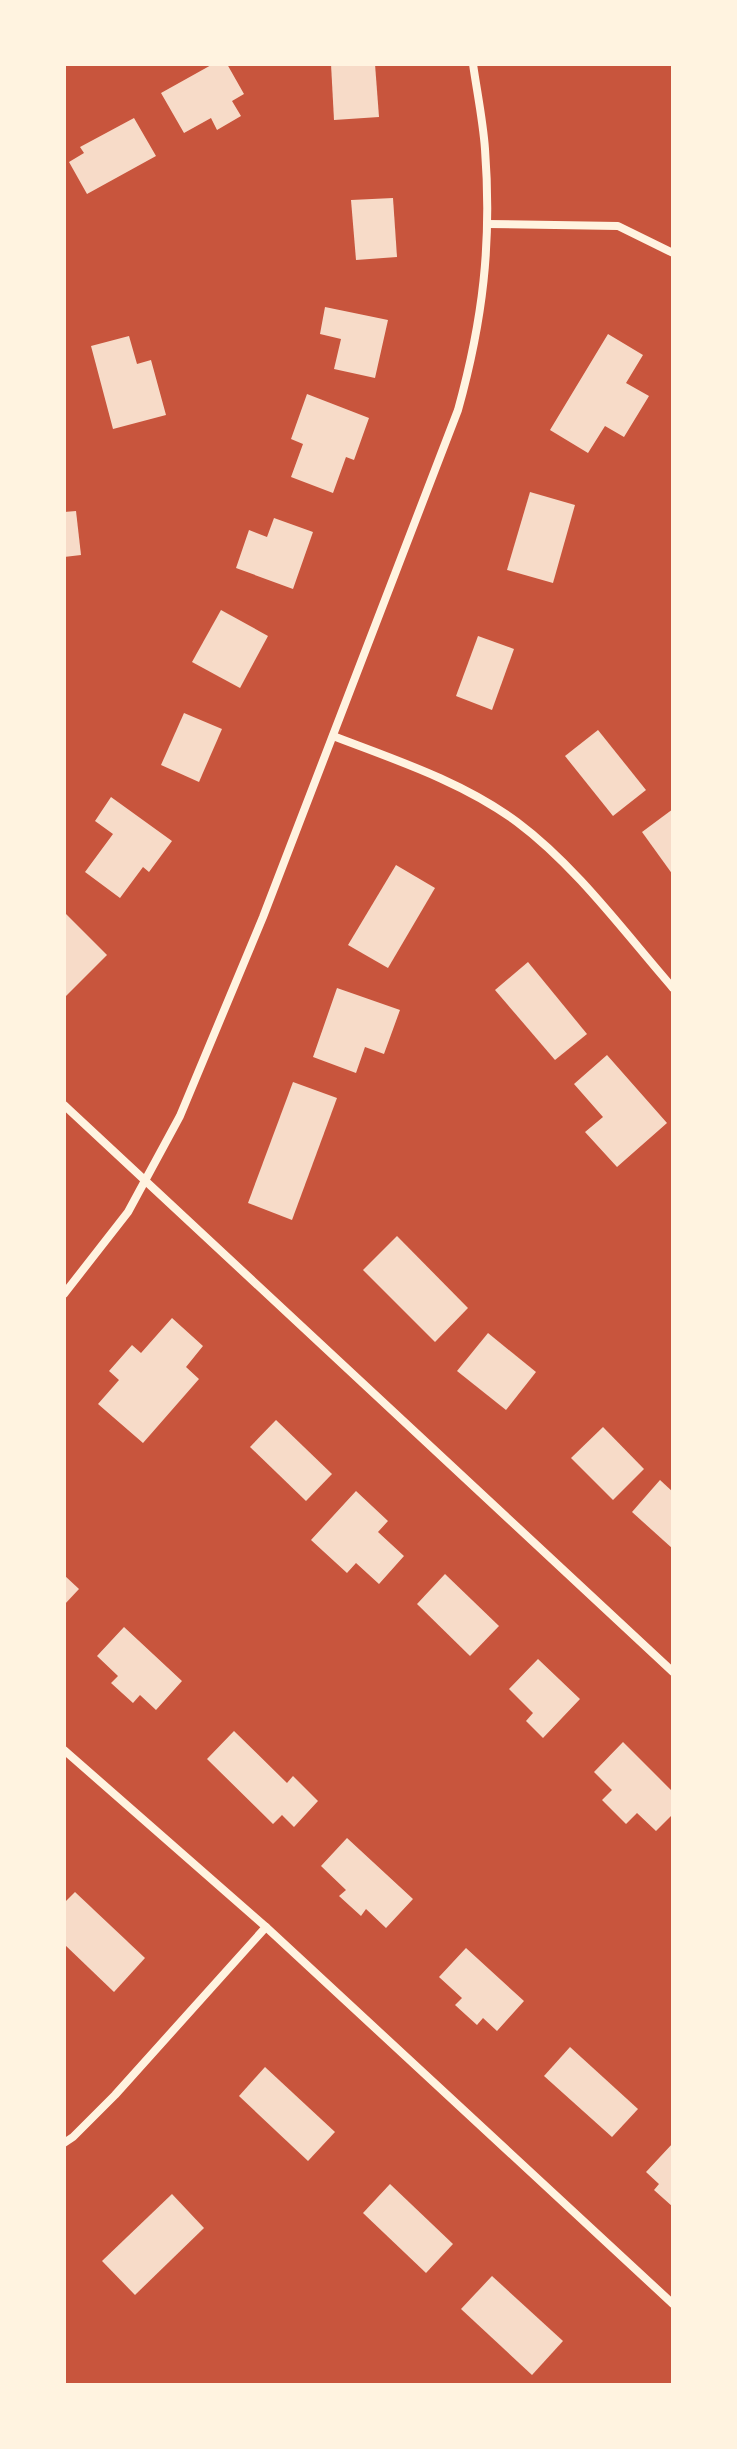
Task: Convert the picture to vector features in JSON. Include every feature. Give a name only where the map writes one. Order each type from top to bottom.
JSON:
[{"type":"street","points":[[64,1294],[128,1212],[186,1102],[263,917],[458,410],[473,357],[482,304],[487,224],[485,147],[473,64]]},
{"type":"street","points":[[487,224],[618,226],[673,253]]},
{"type":"street","points":[[333,736],[433,775],[491,804],[517,822],[582,884],[673,988]]},
{"type":"street","points":[[64,1105],[673,1672]]},
{"type":"street","points":[[64,1750],[266,1927],[673,2304]]},
{"type":"street","points":[[64,2143],[115,2095],[266,1927]]},
{"type":"building","points":[[213,64],[227,64],[244,94],[232,101],[241,116],[217,130],[211,118],[184,133],[161,93]]},
{"type":"building","points":[[331,64],[375,64],[379,117],[334,120]]},
{"type":"building","points":[[134,118],[156,156],[87,194],[69,162],[84,153],[80,147]]},
{"type":"building","points":[[393,198],[397,257],[356,260],[351,200]]},
{"type":"building","points":[[325,307],[388,320],[375,378],[334,369],[341,339],[320,334]]},
{"type":"building","points":[[608,334],[643,355],[626,383],[649,396],[624,437],[605,426],[588,453],[550,430]]},
{"type":"building","points":[[129,336],[137,364],[151,360],[166,415],[113,429],[91,346]]},
{"type":"building","points":[[307,394],[369,418],[354,460],[346,457],[333,493],[291,477],[303,444],[291,439]]},
{"type":"building","points":[[530,492],[575,505],[553,583],[507,570]]},
{"type":"building","points":[[76,511],[81,555],[64,557],[64,512]]},
{"type":"building","points":[[274,518],[313,532],[293,589],[236,568],[249,530],[267,537]]},
{"type":"building","points":[[221,610],[268,636],[240,688],[192,662]]},
{"type":"building","points":[[478,636],[514,649],[492,710],[456,696]]},
{"type":"building","points":[[184,713],[222,729],[199,782],[161,765]]},
{"type":"building","points":[[598,730],[646,790],[613,816],[565,756]]},
{"type":"building","points":[[111,797],[172,841],[149,872],[143,867],[120,898],[85,872],[113,834],[95,821]]},
{"type":"building","points":[[673,809],[673,875],[642,832]]},
{"type":"building","points":[[396,865],[435,888],[388,968],[348,945]]},
{"type":"building","points":[[64,912],[107,955],[64,998]]},
{"type":"building","points":[[528,962],[587,1034],[555,1060],[495,990]]},
{"type":"building","points":[[337,988],[400,1010],[384,1054],[365,1047],[356,1073],[313,1057]]},
{"type":"building","points":[[607,1055],[667,1123],[617,1167],[585,1132],[603,1117],[574,1084]]},
{"type":"building","points":[[293,1082],[337,1098],[292,1220],[248,1203]]},
{"type":"building","points":[[397,1236],[468,1308],[435,1342],[363,1270]]},
{"type":"building","points":[[172,1318],[203,1346],[186,1367],[199,1379],[143,1443],[98,1404],[119,1380],[109,1371],[132,1345],[141,1353]]},
{"type":"building","points":[[488,1333],[536,1372],[506,1410],[457,1371]]},
{"type":"building","points":[[276,1420],[332,1474],[306,1501],[250,1447]]},
{"type":"building","points":[[603,1427],[644,1469],[613,1500],[571,1458]]},
{"type":"building","points":[[660,1480],[673,1492],[673,1549],[632,1512]]},
{"type":"building","points":[[356,1491],[388,1521],[378,1532],[404,1556],[379,1584],[356,1563],[347,1573],[311,1540]]},
{"type":"building","points":[[445,1574],[499,1626],[470,1656],[417,1604]]},
{"type":"building","points":[[64,1575],[79,1589],[64,1605]]},
{"type":"building","points":[[124,1627],[182,1681],[156,1710],[140,1695],[133,1703],[111,1683],[118,1676],[97,1656]]},
{"type":"building","points":[[538,1659],[580,1699],[543,1738],[526,1721],[533,1713],[509,1689]]},
{"type":"building","points":[[234,1731],[287,1783],[293,1776],[318,1801],[294,1827],[282,1815],[273,1824],[207,1759]]},
{"type":"building","points":[[623,1742],[673,1792],[673,1814],[656,1831],[637,1813],[626,1824],[602,1800],[612,1790],[594,1772]]},
{"type":"building","points":[[347,1838],[413,1899],[386,1928],[366,1909],[361,1916],[339,1896],[346,1890],[321,1866]]},
{"type":"building","points":[[75,1892],[145,1958],[114,1992],[64,1944],[64,1903]]},
{"type":"building","points":[[466,1948],[524,2001],[497,2031],[483,2018],[477,2025],[455,2005],[462,1998],[439,1977]]},
{"type":"building","points":[[570,2047],[638,2109],[612,2137],[544,2076]]},
{"type":"building","points":[[265,2067],[335,2132],[308,2161],[239,2096]]},
{"type":"building","points":[[673,2143],[673,2207],[654,2190],[659,2184],[646,2172]]},
{"type":"building","points":[[390,2184],[453,2244],[426,2273],[363,2213]]},
{"type":"building","points":[[172,2194],[204,2228],[135,2295],[102,2261]]},
{"type":"building","points":[[492,2276],[563,2341],[532,2375],[461,2309]]}]
